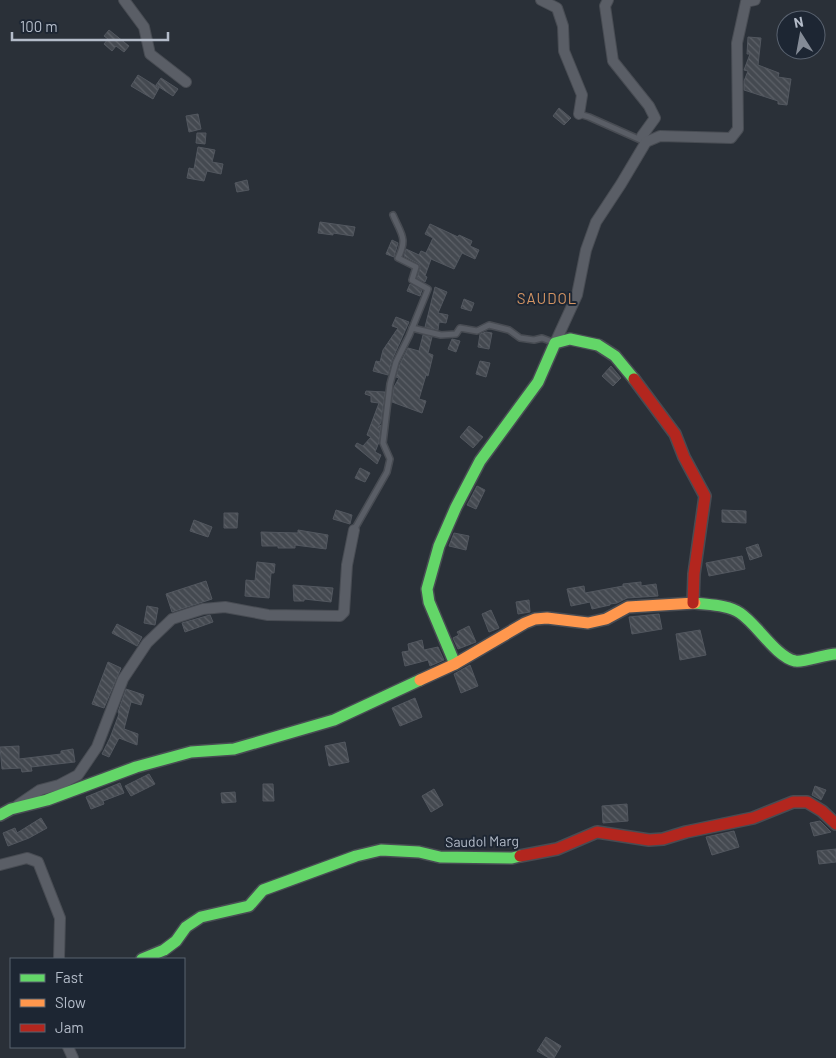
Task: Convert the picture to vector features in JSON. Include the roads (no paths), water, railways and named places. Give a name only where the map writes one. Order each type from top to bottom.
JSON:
[{"type":"street","points":[[124,0],[144,27],[150,54],[186,82]]},
{"type":"street","points":[[541,0],[557,8],[563,26],[564,51],[582,95],[579,114]]},
{"type":"street","points":[[608,0],[605,6],[613,61],[649,106],[655,118],[642,136],[646,142]]},
{"type":"street","points":[[455,664],[429,602],[427,589],[439,546],[456,507],[480,461],[538,382],[577,295],[586,250],[596,222],[646,142],[660,136],[731,138],[738,129],[737,43],[746,2],[755,0]]},
{"type":"street","points":[[555,343],[570,339],[598,345],[615,356],[675,434],[684,457],[705,496],[694,574],[693,604]]},
{"type":"street","points":[[0,815],[40,790],[59,785],[78,775],[97,747],[124,679],[147,644],[172,619],[202,609],[225,607],[268,615],[340,616],[344,612],[347,565],[354,530]]},
{"type":"street","points":[[11,809],[47,800],[136,766],[191,752],[234,749],[334,720],[455,664],[525,623],[535,620],[547,618],[588,623],[606,618],[628,607],[693,604],[720,606],[740,612],[786,657],[796,662],[828,654],[836,654]]},
{"type":"street","name":"Saudol Marg","points":[[144,958],[164,950],[176,941],[186,927],[201,917],[249,906],[264,890],[356,856],[381,850],[419,852],[440,857],[512,858],[557,849],[598,832],[650,840],[663,839],[686,832],[754,818],[793,802],[807,802],[822,811],[836,824]]},
{"type":"street","points":[[0,865],[27,858],[38,862],[60,918],[59,958]]},
{"type":"lane","points":[[579,114],[646,142]]},
{"type":"lane","points":[[354,530],[387,472],[390,459],[383,443],[390,384],[396,362],[428,289],[412,280],[416,267],[398,258],[404,246],[404,240],[393,214]]},
{"type":"lane","points":[[412,328],[448,336],[456,334],[460,328],[477,331],[489,325],[509,330],[520,338],[534,340],[542,338],[555,343]]},
{"type":"district","name":"SAUDOL","points":[[547,298]]}]
